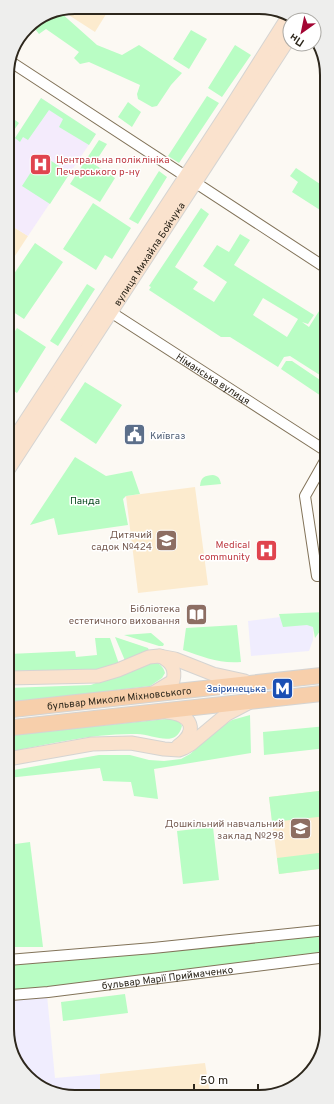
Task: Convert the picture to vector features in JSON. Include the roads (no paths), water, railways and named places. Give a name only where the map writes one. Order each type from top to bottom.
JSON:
[{"type":"highway","name":"бульвар Миколи Міхновського","points":[[14,709],[320,676]]},
{"type":"highway","name":"бульвар Миколи Міхновського","points":[[14,727],[320,694]]},
{"type":"main road","name":"вулиця Михайла Бойчука","points":[[190,179],[230,107],[282,26]]},
{"type":"main road","name":"вулиця Михайла Бойчука","points":[[14,460],[106,308],[190,179],[282,48]]},
{"type":"main road","name":"вулиця Михайла Бойчука","points":[[14,439],[106,308]]},
{"type":"main road","points":[[14,678],[98,676],[118,670],[149,657],[159,656],[175,659],[213,674],[252,683]]},
{"type":"main road","points":[[150,695],[173,681],[175,673],[168,660],[159,656]]},
{"type":"main road","points":[[14,758],[92,744],[131,743],[171,750],[184,748],[227,714],[251,702]]},
{"type":"main road","points":[[159,711],[182,714],[190,724],[188,736],[184,741],[171,750]]},
{"type":"street","points":[[15,65],[320,264]]},
{"type":"street","name":"Німанська вулиця","points":[[106,308],[320,447]]},
{"type":"street","points":[[320,470],[306,496],[317,576],[320,576]]},
{"type":"street","points":[[14,960],[153,948],[320,931]]},
{"type":"street","name":"бульвар Марії Приймаченко","points":[[14,995],[48,992],[320,958]]},
{"type":"place","name":"Центральна поліклініка Печерського р-ну","points":[[41,165]]},
{"type":"place","name":"Київгаз","points":[[134,435]]},
{"type":"place","name":"Дитячий садок №424","points":[[167,540]]},
{"type":"place","name":"Medical community","points":[[266,550]]},
{"type":"place","name":"Бібліотека естетичного виховання","points":[[196,614]]},
{"type":"place","name":"Звіринецька","points":[[282,688]]},
{"type":"place","name":"Дошкільний навчальний заклад №298","points":[[300,829]]},
{"type":"park label","name":"Панда","points":[[85,500]]}]
